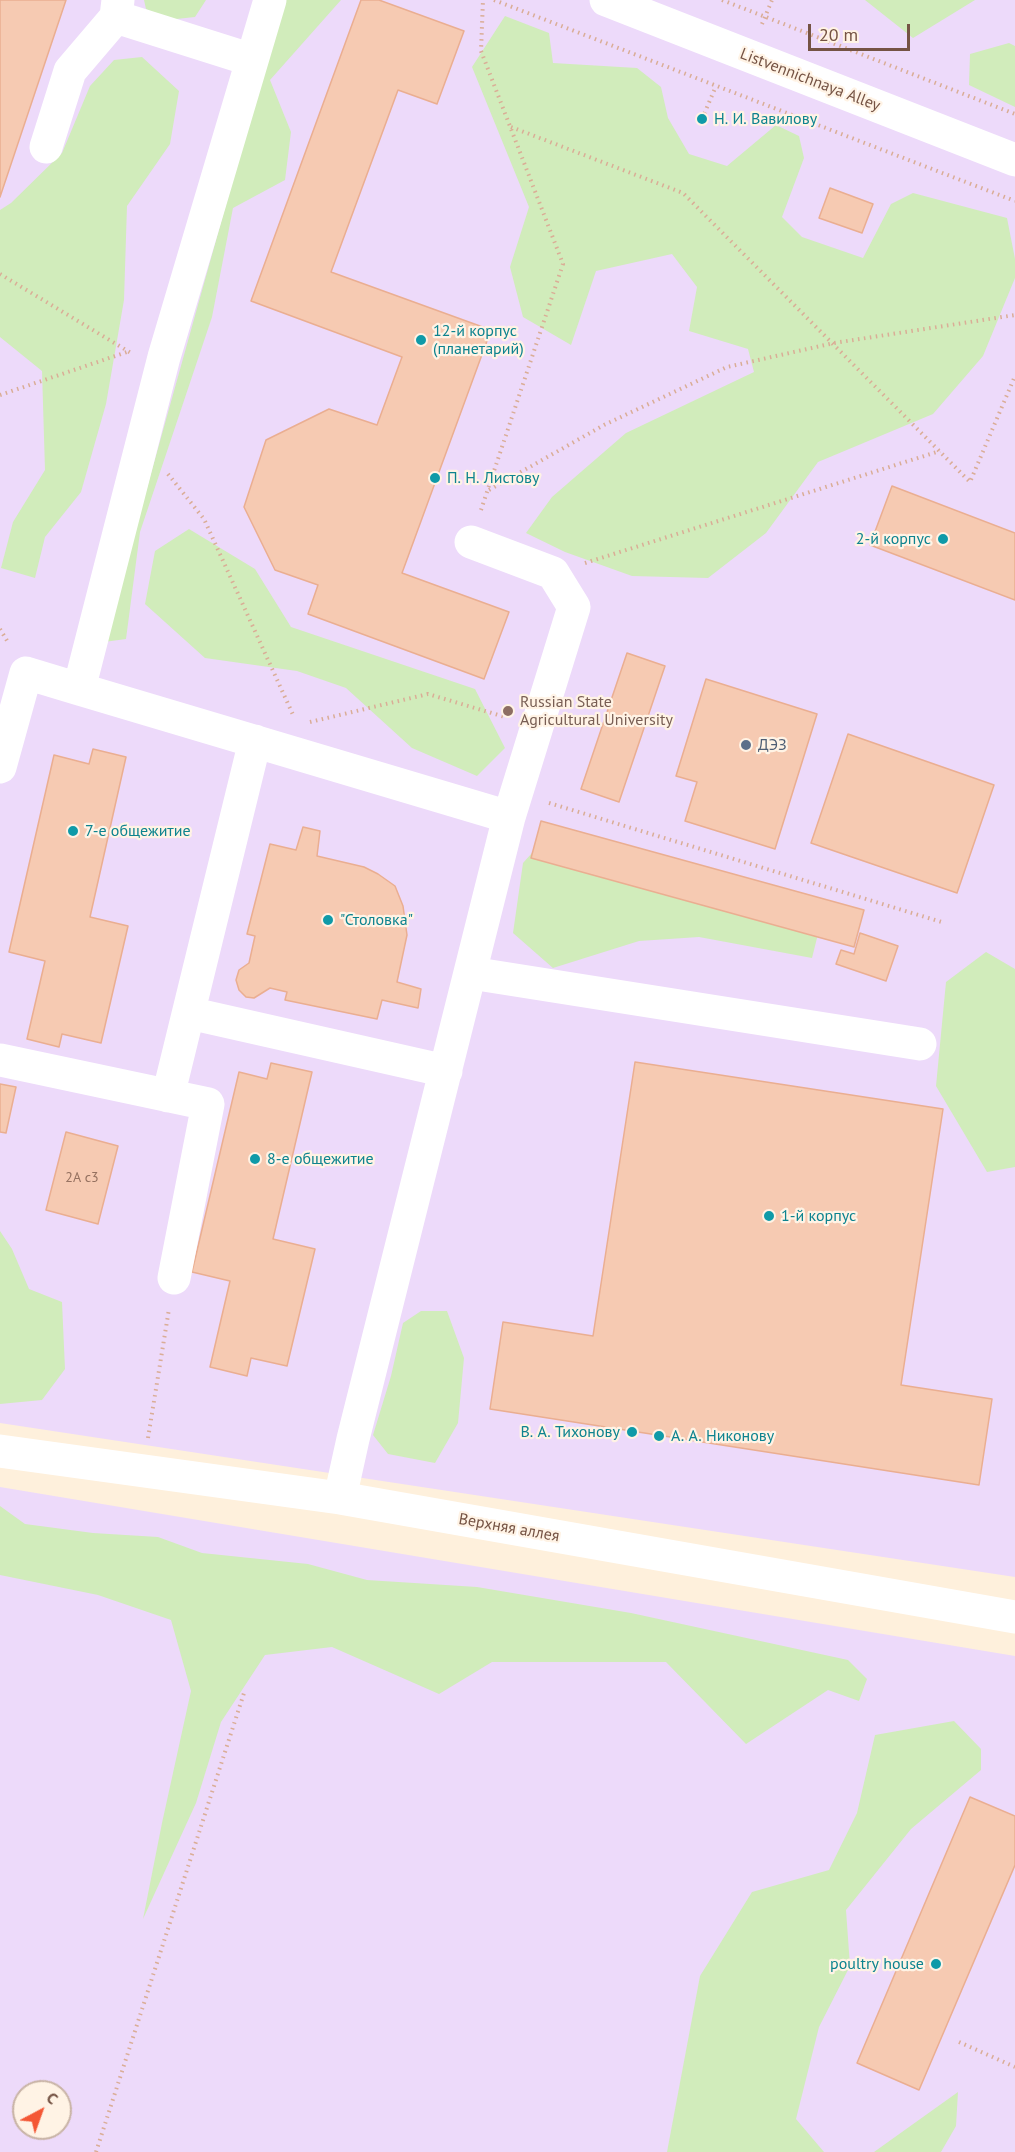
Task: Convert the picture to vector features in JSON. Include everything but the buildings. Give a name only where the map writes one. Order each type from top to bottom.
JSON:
[{"type":"street","points":[[79,689],[164,357],[270,0]]},
{"type":"street","name":"Listvennichnaya Alley","points":[[606,0],[1015,160]]},
{"type":"street","points":[[46,147],[70,71],[117,8],[252,60]]},
{"type":"street","points":[[340,1498],[513,805],[574,607],[553,573],[471,542]]},
{"type":"street","points":[[0,767],[26,673],[255,741],[292,738],[513,805]]},
{"type":"street","points":[[168,1096],[255,741]]},
{"type":"street","points":[[471,973],[920,1044]]},
{"type":"street","points":[[189,1013],[446,1071]]},
{"type":"street","points":[[0,1060],[208,1104],[174,1278]]},
{"type":"street","name":"Верхняя аллея","points":[[0,1451],[340,1498],[1014,1612]]},
{"type":"path","points":[[471,542],[563,264],[480,51],[483,0]]},
{"type":"path","points":[[494,0],[1015,201]]},
{"type":"path","points":[[722,0],[1015,114]]},
{"type":"path","points":[[702,119],[716,86]]},
{"type":"path","points":[[511,127],[683,193],[970,482],[1015,376]]},
{"type":"path","points":[[0,274],[128,352],[164,357]]},
{"type":"path","points":[[488,490],[604,425],[727,367],[834,343],[1015,315]]},
{"type":"path","points":[[0,395],[128,352]]},
{"type":"path","points":[[142,443],[204,519],[292,738],[428,693],[538,727]]},
{"type":"path","points":[[553,573],[940,451]]},
{"type":"path","points":[[513,805],[945,923]]},
{"type":"path","points":[[143,1471],[174,1278]]},
{"type":"path","points":[[96,2152],[244,1693]]},
{"type":"path","points":[[959,2042],[1015,2067]]},
{"type":"shaded area","name":"Russian State Agricultural University","points":[[0,0],[1015,0],[1015,1577],[0,1423]]},
{"type":"shaded area","points":[[0,1487],[1015,1656],[1015,2152],[0,2152]]},
{"type":"green space","points":[[144,0],[206,0],[195,17],[167,20],[146,9]]},
{"type":"green space","points":[[283,0],[341,0],[270,80],[291,132],[285,180],[233,208],[212,317],[140,532],[126,639],[104,642]]},
{"type":"green space","points":[[865,0],[975,0],[913,38]]},
{"type":"green space","points":[[505,16],[549,33],[553,63],[637,68],[661,87],[668,118],[689,154],[727,166],[776,125],[799,136],[804,158],[782,217],[802,237],[863,258],[891,204],[913,193],[1007,218],[1015,259],[1015,278],[983,356],[933,414],[818,462],[766,533],[708,578],[632,576],[565,552],[526,533],[552,497],[626,433],[754,372],[748,349],[689,331],[697,287],[672,254],[596,271],[571,345],[523,317],[510,267],[529,207],[472,67]]},
{"type":"green space","points":[[1009,43],[1015,46],[1015,107],[969,85],[970,54]]},
{"type":"green space","points":[[142,57],[179,91],[170,144],[127,206],[124,300],[106,404],[81,492],[45,537],[35,578],[1,568],[13,522],[45,470],[42,371],[0,337],[0,210],[11,203],[62,153],[90,86],[114,60]]},
{"type":"green space","points":[[189,529],[255,569],[291,627],[475,689],[505,748],[477,776],[412,748],[346,688],[297,671],[205,658],[145,604],[155,551]]},
{"type":"green space","points":[[549,834],[818,934],[812,958],[699,937],[639,941],[553,968],[513,933],[523,863]]},
{"type":"green space","points":[[986,952],[1015,969],[1015,1167],[987,1172],[936,1086],[946,982]]},
{"type":"green space","points":[[0,1231],[12,1249],[29,1289],[62,1302],[65,1369],[42,1400],[0,1404]]},
{"type":"green space","points":[[421,1311],[447,1311],[464,1358],[458,1423],[435,1463],[388,1454],[373,1435],[391,1376],[403,1323]]},
{"type":"green space","points":[[0,1506],[25,1524],[93,1533],[158,1537],[202,1553],[308,1564],[367,1580],[477,1587],[631,1613],[848,1660],[867,1679],[859,1701],[828,1690],[746,1744],[666,1662],[492,1662],[439,1694],[332,1647],[265,1655],[221,1722],[196,1803],[143,1919],[191,1691],[171,1620],[98,1595],[0,1575]]},
{"type":"green space","points":[[954,1721],[981,1749],[981,1770],[911,1829],[846,1910],[850,1966],[819,2027],[796,2119],[824,2152],[667,2152],[700,1976],[752,1892],[829,1870],[857,1813],[875,1735]]},
{"type":"green space","points":[[958,2092],[956,2126],[941,2152],[874,2152]]},
{"type":"place","name":"Н. И. Вавилову","points":[[702,119]]},
{"type":"place","name":"12-й корпус (планетарий)","points":[[421,340]]},
{"type":"place","name":"П. Н. Листову","points":[[435,478]]},
{"type":"place","name":"2-й корпус","points":[[943,539]]},
{"type":"place","name":"Russian State Agricultural University","points":[[508,711]]},
{"type":"place","name":"ДЭЗ","points":[[746,745]]},
{"type":"place","name":"7-е общежитие","points":[[73,831]]},
{"type":"place","name":"\"Столовка\"","points":[[328,920]]},
{"type":"place","name":"8-е общежитие","points":[[255,1159]]},
{"type":"place","name":"1-й корпус","points":[[769,1216]]},
{"type":"place","name":"В. А. Тихонову","points":[[632,1432]]},
{"type":"place","name":"А. А. Никонову","points":[[659,1436]]},
{"type":"place","name":"poultry house","points":[[936,1964]]}]
